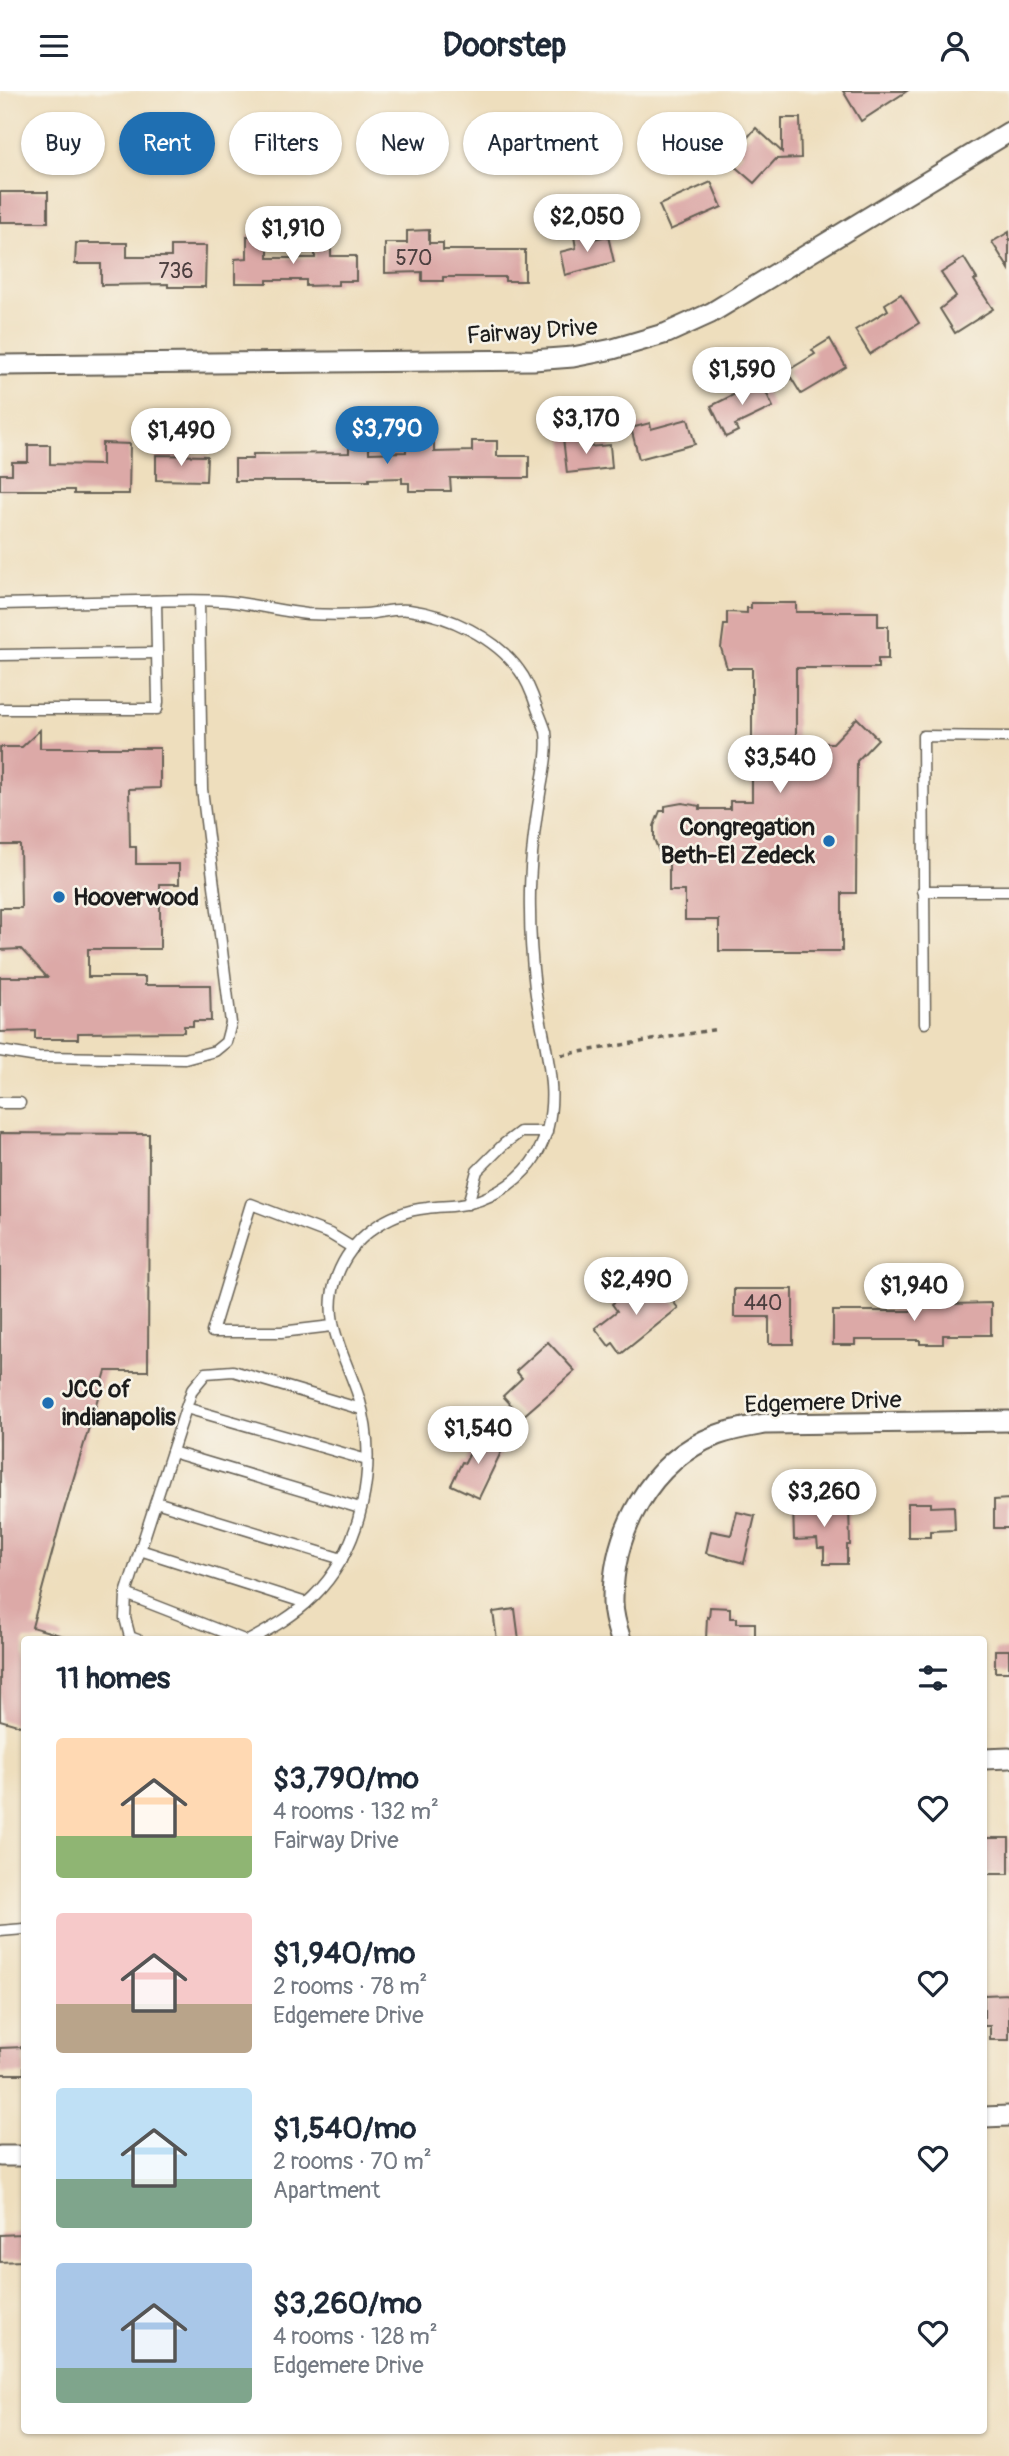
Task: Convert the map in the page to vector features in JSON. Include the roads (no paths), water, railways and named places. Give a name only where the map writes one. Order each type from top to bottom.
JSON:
[{"type":"street","name":"Fairway Drive","points":[[0,365],[533,360],[573,357],[613,349],[667,333],[740,298],[1009,132]]},
{"type":"street","name":"Edgemere Drive","points":[[620,1636],[612,1604],[617,1554],[625,1529],[655,1480],[686,1451],[716,1436],[765,1424],[1009,1421]]},
{"type":"street","points":[[987,1759],[1009,1758]]},
{"type":"street","points":[[987,2116],[1009,2116]]},
{"type":"street","points":[[0,2157],[21,2156]]},
{"type":"lane","points":[[0,709],[157,709],[156,601]]},
{"type":"lane","points":[[0,1051],[38,1057],[185,1059],[215,1051],[226,1042],[231,1023],[202,789],[199,601]]},
{"type":"lane","points":[[0,604],[223,601],[306,614],[368,614],[405,609],[450,621],[491,643],[519,670],[536,703],[545,731],[545,759],[529,886],[535,990],[549,1057],[551,1100],[545,1141],[533,1161],[514,1182],[486,1198],[468,1204],[427,1207],[382,1221],[353,1248],[337,1274],[331,1296],[332,1325],[362,1409],[368,1446],[360,1509],[350,1542],[323,1585],[306,1603],[257,1636]]},
{"type":"lane","points":[[0,655],[157,653]]},
{"type":"lane","points":[[925,1023],[923,736],[1009,737]]},
{"type":"lane","points":[[923,891],[1009,891]]},
{"type":"lane","points":[[0,1103],[20,1103]]},
{"type":"lane","points":[[468,1204],[477,1171],[503,1144],[520,1132],[547,1132]]},
{"type":"lane","points":[[332,1325],[281,1332],[212,1332],[251,1204],[330,1234],[353,1248]]},
{"type":"lane","points":[[130,1636],[125,1618],[126,1594],[192,1390],[206,1373],[233,1371],[362,1409]]},
{"type":"lane","points":[[186,1408],[367,1459]]},
{"type":"lane","points":[[172,1452],[360,1509]]},
{"type":"lane","points":[[156,1502],[341,1559]]},
{"type":"lane","points":[[140,1550],[306,1603]]},
{"type":"lane","points":[[126,1594],[234,1636]]},
{"type":"lane","points":[[0,1931],[21,1929]]},
{"type":"place","name":"Congregation Beth-El Zedeck","points":[[829,841]]},
{"type":"place","name":"Hooverwood","points":[[59,897]]},
{"type":"place","name":"JCC of indianapolis","points":[[48,1403]]}]
